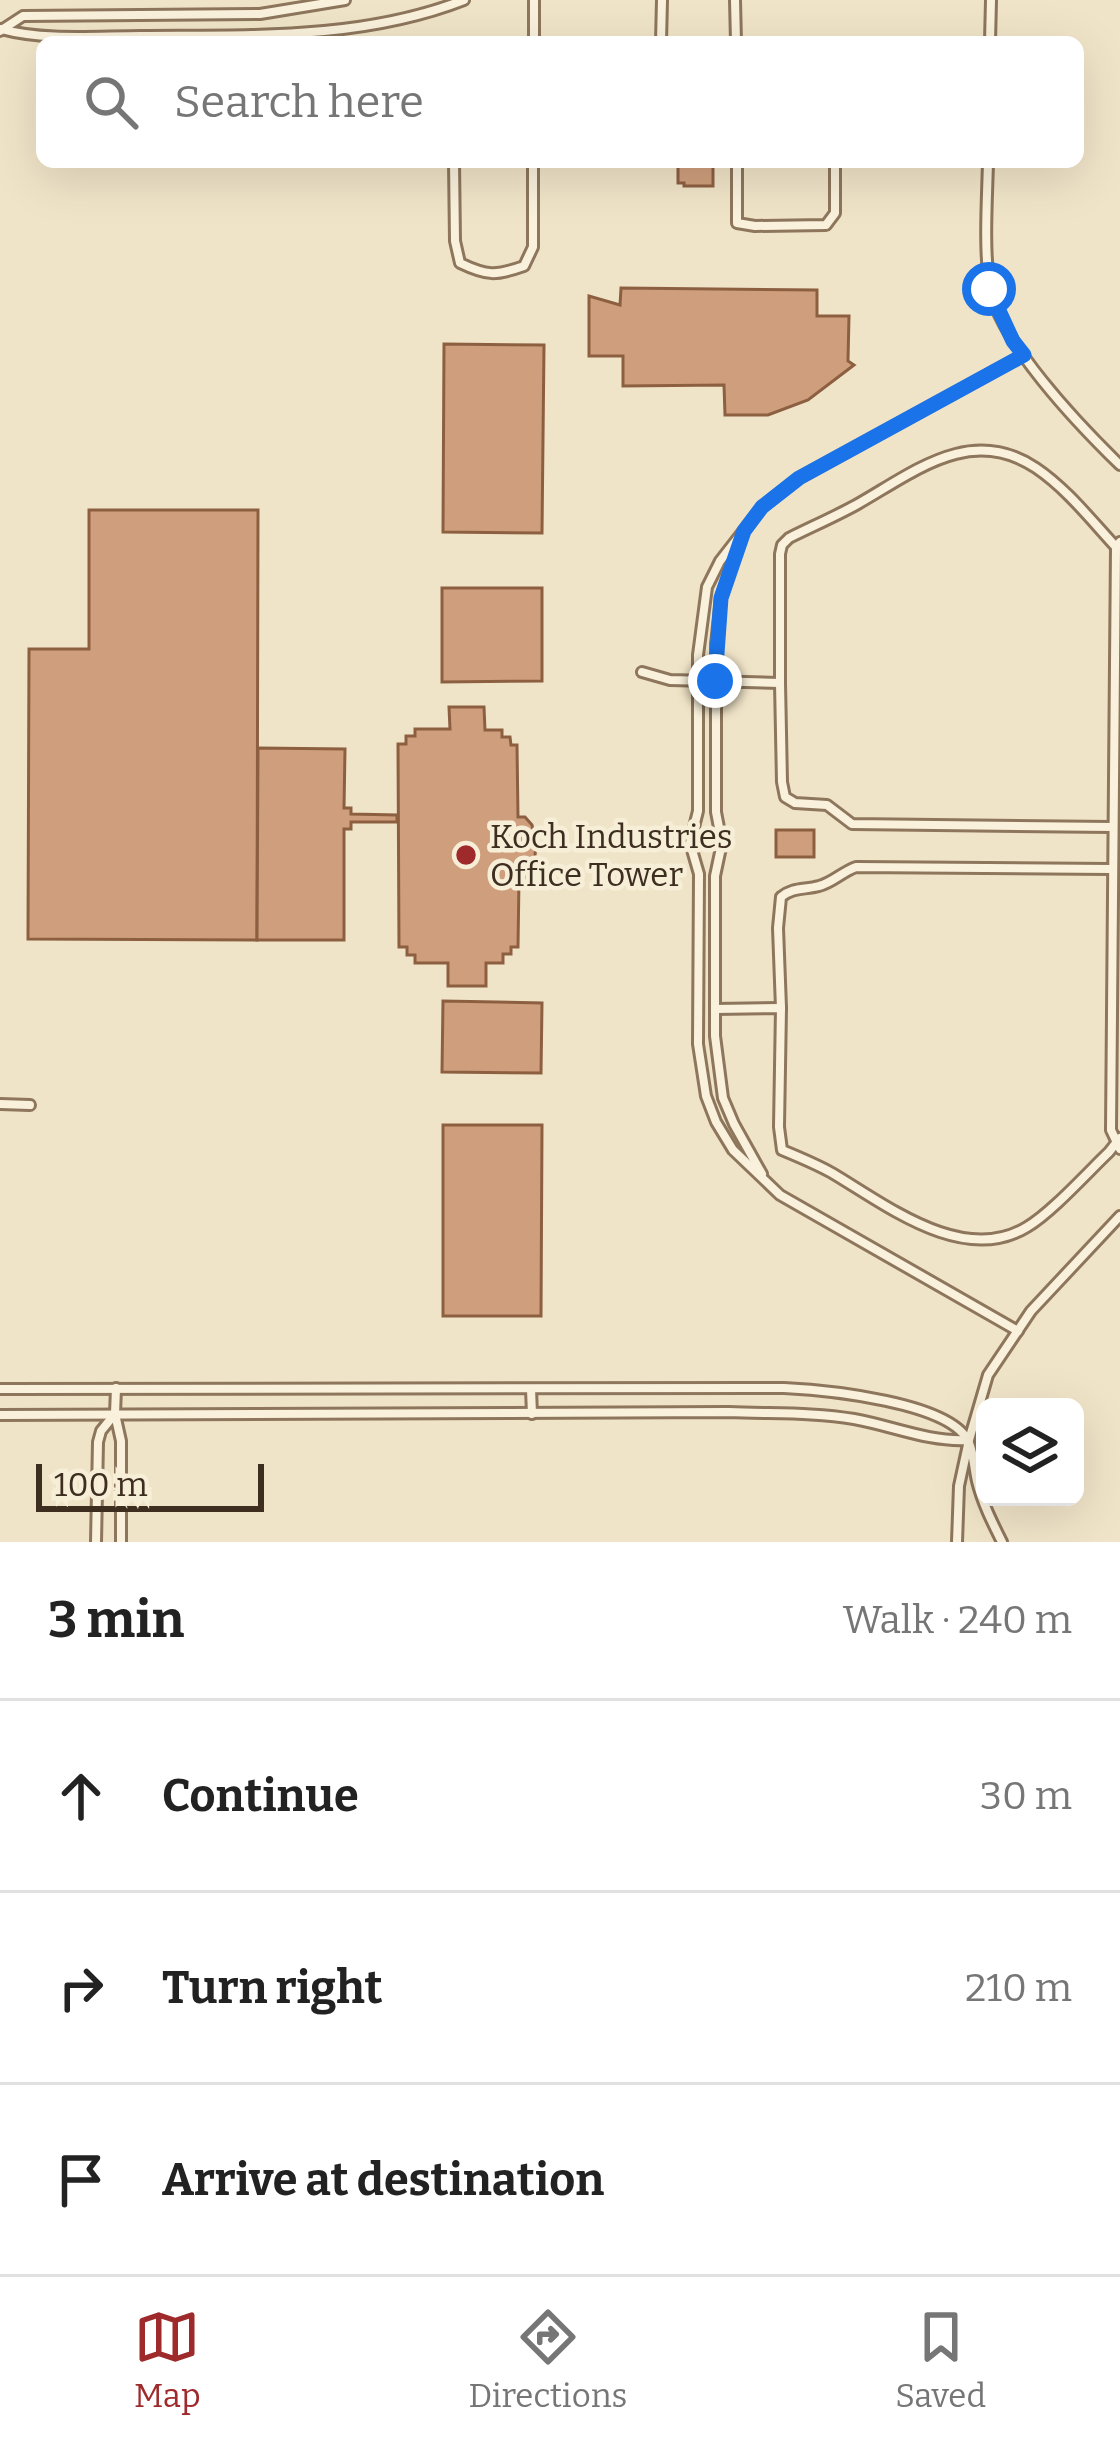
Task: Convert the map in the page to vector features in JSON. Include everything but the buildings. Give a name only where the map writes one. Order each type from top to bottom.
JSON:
[{"type":"lane","points":[[1,30],[22,16],[260,14],[345,0]]},
{"type":"lane","points":[[1,30],[104,36],[320,32],[436,11],[464,0]]},
{"type":"lane","points":[[534,36],[535,0]]},
{"type":"lane","points":[[661,36],[662,0]]},
{"type":"lane","points":[[736,0],[736,36]]},
{"type":"lane","points":[[990,36],[991,0]]},
{"type":"lane","points":[[454,168],[454,241],[460,263],[484,274],[524,266],[533,247],[533,168]]},
{"type":"lane","points":[[737,168],[737,223],[754,226],[826,225],[835,213],[835,168]]},
{"type":"lane","points":[[988,168],[989,289],[1013,341],[1076,421],[1120,465]]},
{"type":"lane","points":[[1018,1331],[780,1195],[733,1150],[711,1108],[700,1071],[699,877],[690,843],[698,812],[701,617],[707,587],[720,561],[762,507],[799,478],[1024,355]]},
{"type":"lane","points":[[1112,827],[852,824],[827,805],[795,803],[784,797],[782,545],[950,453],[977,450],[999,452],[1032,465],[1061,487],[1118,547],[1111,1130],[1119,1144],[1030,1226],[1005,1238],[966,1239],[933,1230],[782,1150],[778,928],[781,897],[789,890],[826,885],[856,867],[1112,868]]},
{"type":"lane","points":[[744,531],[721,598],[715,681],[716,812],[722,843],[715,876],[715,1009],[723,1098],[766,1180]]},
{"type":"lane","points":[[642,672],[670,680],[780,683]]},
{"type":"lane","points":[[698,812],[716,812]]},
{"type":"lane","points":[[699,877],[715,876]]},
{"type":"lane","points":[[715,1009],[781,1008]]},
{"type":"lane","points":[[0,1104],[30,1105]]},
{"type":"lane","points":[[957,1542],[959,1486],[988,1375],[1031,1311],[1120,1216]]},
{"type":"lane","points":[[116,1388],[121,1542]]},
{"type":"lane","points":[[0,1389],[826,1390],[854,1394],[947,1419],[968,1440],[977,1483],[1002,1542]]},
{"type":"lane","points":[[531,1389],[532,1414]]},
{"type":"lane","points":[[0,1414],[729,1412],[826,1415],[941,1441],[968,1440]]},
{"type":"lane","points":[[96,1542],[98,1442],[115,1414]]},
{"type":"place","name":"Koch Industries Office Tower","points":[[466,855]]},
{"type":"route","points":[[715,681],[721,598],[744,531],[762,507],[799,478],[1024,355],[989,289]]}]
